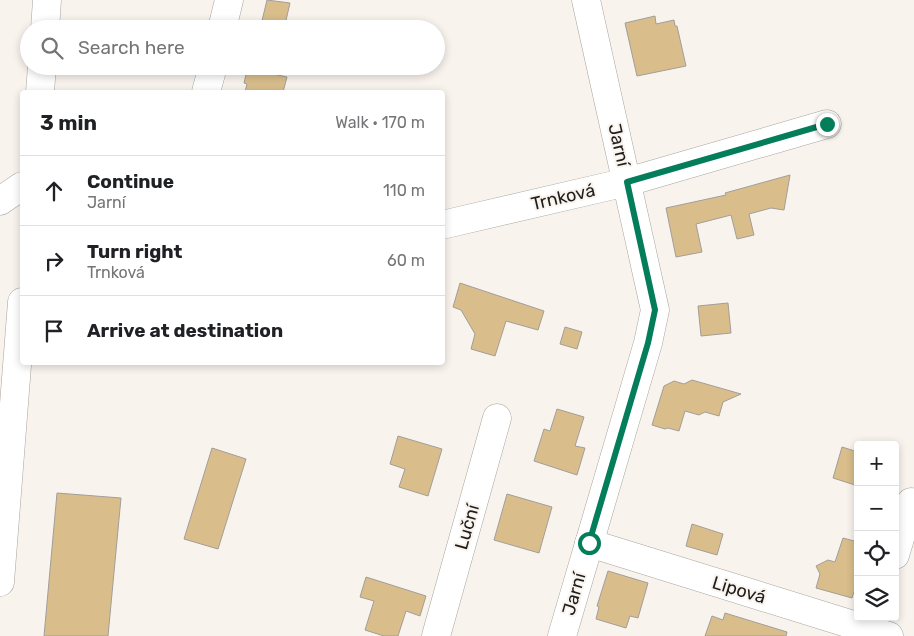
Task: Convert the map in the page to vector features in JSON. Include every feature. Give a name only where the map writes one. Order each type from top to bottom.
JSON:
[{"type":"street","points":[[46,20],[47,0]]},
{"type":"street","points":[[224,20],[229,0]]},
{"type":"street","name":"Jarní","points":[[562,636],[648,343],[655,310],[586,0]]},
{"type":"street","points":[[40,90],[41,75]]},
{"type":"street","points":[[207,90],[211,75]]},
{"type":"street","name":"Trnková","points":[[445,224],[627,182],[827,124]]},
{"type":"street","points":[[0,201],[20,187]]},
{"type":"street","points":[[0,582],[20,327]]},
{"type":"street","name":"Luční","points":[[436,636],[497,418]]},
{"type":"street","points":[[899,542],[911,502]]},
{"type":"street","name":"Lipová","points":[[589,543],[878,630]]},
{"type":"building","points":[[267,0],[290,3],[286,20],[262,20]]},
{"type":"building","points":[[655,16],[656,24],[674,20],[686,66],[637,76],[625,23]]},
{"type":"building","points":[[246,75],[278,75],[287,77],[284,90],[246,90],[247,84],[244,83]]},
{"type":"building","points":[[790,175],[784,210],[771,208],[749,214],[754,235],[737,239],[731,215],[696,224],[702,252],[676,257],[666,208],[726,195],[725,193]]},
{"type":"building","points":[[460,283],[544,311],[538,330],[506,321],[495,356],[471,349],[475,334],[461,310],[453,307]]},
{"type":"building","points":[[728,303],[731,333],[701,336],[698,306]]},
{"type":"building","points":[[565,327],[582,332],[577,349],[560,344]]},
{"type":"building","points":[[692,380],[741,394],[723,402],[719,416],[705,412],[699,415],[685,411],[679,431],[652,425],[664,386],[674,381],[684,384]]},
{"type":"building","points":[[557,409],[584,417],[575,446],[585,448],[577,475],[534,461],[544,429],[550,431]]},
{"type":"building","points":[[398,436],[442,449],[428,496],[399,487],[405,469],[390,464]]},
{"type":"building","points":[[842,447],[854,451],[854,485],[833,478]]},
{"type":"building","points":[[212,448],[246,459],[218,549],[184,539]]},
{"type":"building","points":[[57,493],[121,498],[108,636],[44,636]]},
{"type":"building","points":[[507,494],[552,507],[539,553],[494,540]]},
{"type":"building","points":[[692,524],[723,534],[717,555],[686,546]]},
{"type":"building","points":[[843,538],[854,541],[854,592],[852,598],[816,588],[820,574],[816,566],[828,560],[835,562]]},
{"type":"building","points":[[608,571],[648,583],[638,618],[630,616],[626,628],[596,619],[599,607],[597,606]]},
{"type":"building","points":[[366,577],[426,596],[420,616],[406,611],[398,636],[384,636],[365,630],[374,601],[360,597]]},
{"type":"building","points":[[725,613],[787,632],[786,636],[705,636],[712,616],[723,620]]},
{"type":"route","points":[[589,543],[648,343],[655,310],[627,182],[827,124]]}]
